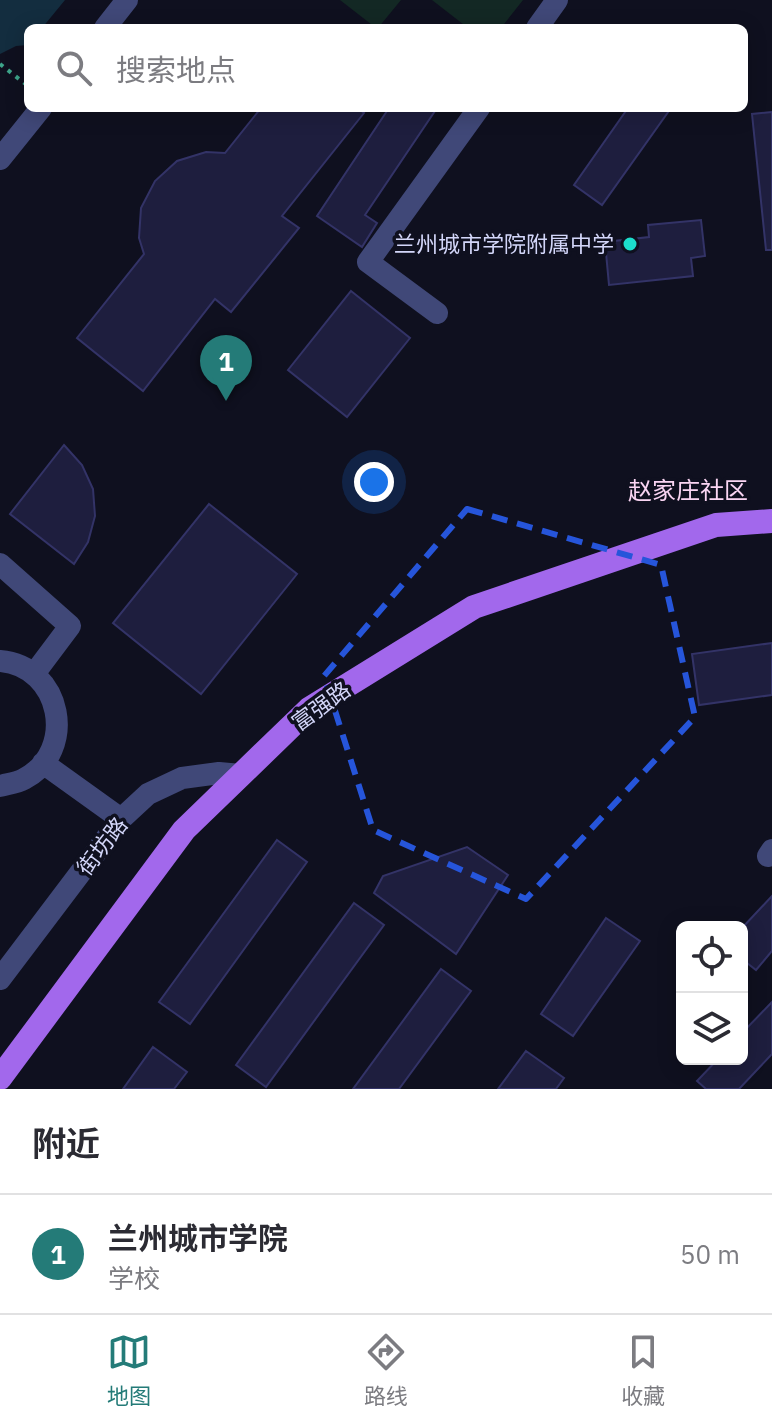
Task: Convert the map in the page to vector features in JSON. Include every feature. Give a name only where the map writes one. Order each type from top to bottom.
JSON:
[{"type":"main road","name":"富强路","points":[[0,1078],[184,830],[309,709],[474,607],[716,525],[772,521]]},
{"type":"street","points":[[108,24],[127,0]]},
{"type":"street","points":[[540,24],[557,0]]},
{"type":"street","points":[[0,159],[38,112]]},
{"type":"street","points":[[437,313],[368,262],[476,112]]},
{"type":"street","points":[[0,564],[70,626],[34,674]]},
{"type":"street","points":[[0,661],[12,662],[34,674],[50,693],[57,716],[55,741],[43,763],[24,779],[0,786]]},
{"type":"street","points":[[43,763],[121,819]]},
{"type":"street","name":"街坊路","points":[[0,979],[121,819],[148,794],[182,778],[219,773],[241,775]]},
{"type":"path","points":[[0,64],[24,83]]},
{"type":"highlighted area","points":[[467,509],[661,565],[695,717],[526,899],[373,830],[324,676]]},
{"type":"green space","points":[[340,0],[401,0],[381,24],[371,24]]},
{"type":"green space","points":[[432,0],[523,0],[504,24],[463,24]]},
{"type":"water","points":[[0,0],[65,0],[45,24],[24,24],[24,45],[0,54]]},
{"type":"building","points":[[258,112],[364,113],[282,216],[299,228],[231,312],[215,299],[143,391],[77,338],[144,254],[139,238],[141,208],[155,181],[177,161],[206,152],[225,153]]},
{"type":"building","points":[[386,112],[434,112],[365,215],[377,223],[362,247],[317,216]]},
{"type":"building","points":[[625,112],[668,112],[602,205],[574,185]]},
{"type":"building","points":[[772,112],[772,250],[766,250],[752,114]]},
{"type":"building","points":[[701,220],[705,256],[691,258],[693,276],[609,285],[605,242],[649,237],[648,225]]},
{"type":"building","points":[[351,291],[410,338],[347,417],[288,370]]},
{"type":"building","points":[[64,445],[82,465],[93,489],[95,516],[88,542],[74,564],[10,514]]},
{"type":"building","points":[[209,504],[297,574],[201,694],[113,623]]},
{"type":"building","points":[[772,643],[772,695],[699,705],[692,654]]},
{"type":"building","points":[[277,840],[307,862],[190,1024],[159,1002]]},
{"type":"building","points":[[467,847],[508,875],[456,954],[374,893],[383,876]]},
{"type":"building","points":[[772,896],[772,951],[756,970],[748,964],[748,922]]},
{"type":"building","points":[[354,903],[384,925],[266,1087],[236,1065]]},
{"type":"building","points":[[606,918],[640,941],[573,1036],[541,1014]]},
{"type":"building","points":[[441,969],[471,991],[399,1089],[353,1089]]},
{"type":"building","points":[[772,1002],[772,1054],[739,1089],[706,1089],[697,1081],[712,1065],[748,1065],[748,1027]]},
{"type":"building","points":[[153,1047],[187,1072],[174,1089],[123,1089]]},
{"type":"building","points":[[526,1051],[564,1078],[556,1089],[498,1089]]},
{"type":"place","name":"兰州城市学院附属中学","points":[[630,244]]},
{"type":"place","name":"兰州城市学院","points":[[226,401]]},
{"type":"district","name":"赵家庄社区","points":[[688,491]]}]
